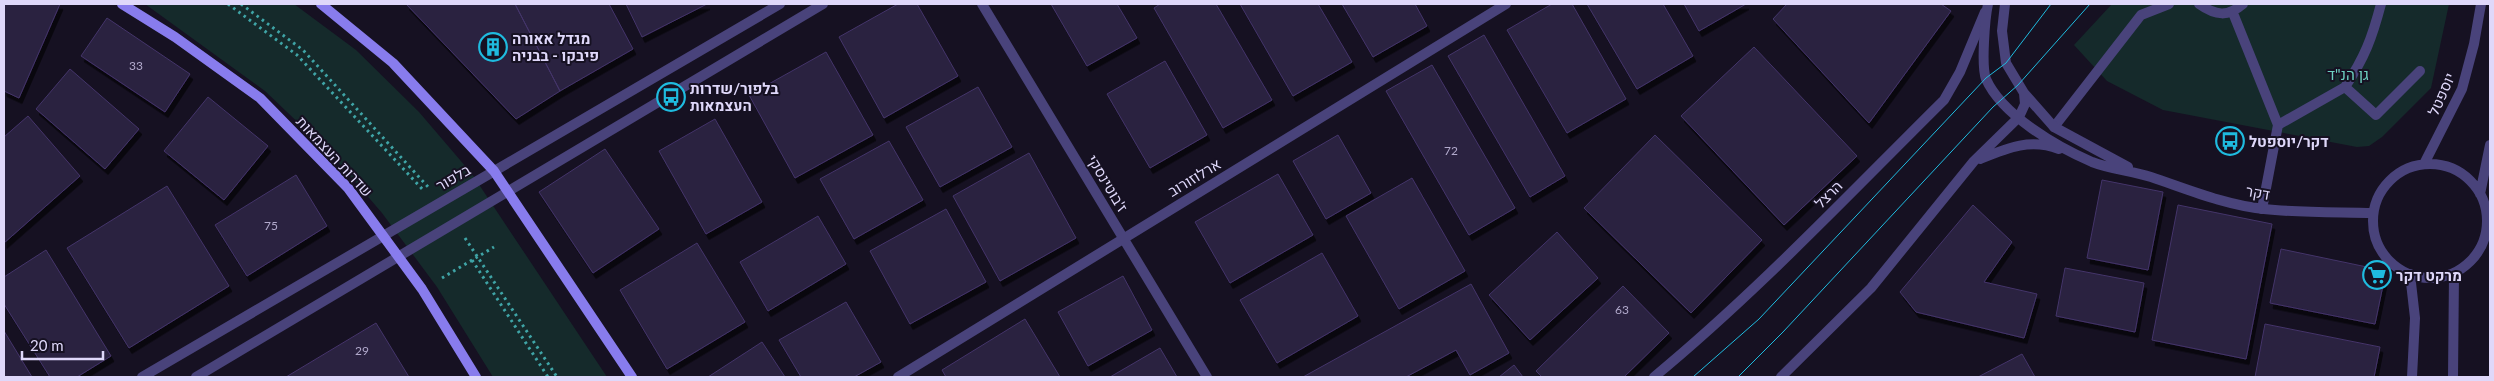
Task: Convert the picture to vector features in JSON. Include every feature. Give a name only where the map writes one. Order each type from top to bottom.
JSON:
[{"type":"main road","name":"שדרות העצמאות","points":[[122,4],[175,37],[260,98],[348,188],[422,289],[476,377]]},
{"type":"main road","points":[[322,4],[393,63],[494,171],[632,377]]},
{"type":"street","name":"בלפור","points":[[142,377],[780,4]]},
{"type":"street","points":[[196,377],[823,4]]},
{"type":"street","name":"ז'בוטינסקי","points":[[982,4],[1207,377]]},
{"type":"street","name":"ארלוזורוב","points":[[898,377],[1506,4]]},
{"type":"street","points":[[1781,377],[1871,288],[1974,161],[2019,117],[2026,104],[2024,94],[2006,63],[2002,31],[2005,4]]},
{"type":"street","points":[[2054,128],[2141,15],[2169,4]]},
{"type":"street","points":[[2199,4],[2209,10],[2232,13],[2243,4]]},
{"type":"street","points":[[2278,125],[2345,87],[2364,59],[2382,4]]},
{"type":"street","name":"יוספטל","points":[[2424,164],[2462,88],[2474,44],[2481,4]]},
{"type":"street","name":"הרצל","points":[[1988,5],[1984,48],[1986,78],[2000,99],[2019,117]]},
{"type":"street","name":"הרצל","points":[[1654,377],[1710,330],[1766,277],[1944,100],[1960,72],[1988,5]]},
{"type":"street","points":[[2232,13],[2278,125],[2262,209]]},
{"type":"street","points":[[2345,87],[2376,115],[2420,71]]},
{"type":"street","name":"דקר","points":[[2024,94],[2054,128],[2142,174]]},
{"type":"street","name":"דקר","points":[[2019,117],[2046,138],[2093,162],[2142,174],[2206,196],[2262,209],[2374,213]]},
{"type":"street","points":[[1974,161],[2013,145],[2031,143],[2054,148],[2093,162]]},
{"type":"street","points":[[2480,194],[2490,145]]},
{"type":"street","points":[[2424,164],[2450,168],[2462,174],[2480,194],[2486,211],[2486,230],[2480,248],[2469,262],[2454,272],[2432,277],[2410,274],[2391,262],[2378,243],[2374,228],[2377,198],[2391,180],[2409,168],[2424,164]]},
{"type":"street","points":[[2453,377],[2454,272]]},
{"type":"street","points":[[2410,274],[2415,318],[2412,377]]},
{"type":"path","points":[[228,4],[297,55],[427,196]]},
{"type":"path","points":[[241,4],[303,50],[440,202]]},
{"type":"path","points":[[455,223],[557,377]]},
{"type":"path","points":[[442,278],[494,247]]},
{"type":"path","points":[[472,260],[548,377]]},
{"type":"green space","points":[[145,4],[294,4],[356,50],[419,112],[472,174],[607,377],[493,377],[437,287],[382,213],[332,155],[265,91]]},
{"type":"green space","name":"גן הנ\"ד","points":[[2112,4],[2449,4],[2431,88],[2382,137],[2369,146],[2357,147],[2163,110],[2107,81],[2074,45]]},
{"type":"building","points":[[4,4],[60,4],[19,98],[4,91]]},
{"type":"building","name":"מגדל אאורה פיבקו - בבניה","points":[[406,4],[515,4],[560,91],[516,119]]},
{"type":"building","points":[[515,4],[609,4],[633,49],[560,91]]},
{"type":"building","points":[[626,4],[707,4],[642,37]]},
{"type":"building","points":[[898,4],[917,4],[958,76],[884,118],[839,37]]},
{"type":"building","points":[[1051,4],[1117,4],[1137,38],[1087,66]]},
{"type":"building","points":[[1160,4],[1216,4],[1272,100],[1223,128],[1154,8]]},
{"type":"building","points":[[1240,4],[1318,4],[1352,62],[1293,96]]},
{"type":"building","points":[[1342,4],[1415,4],[1427,26],[1373,57]]},
{"type":"building","points":[[1552,4],[1572,4],[1626,99],[1567,133],[1507,30]]},
{"type":"building","points":[[1587,4],[1663,4],[1693,56],[1637,89]]},
{"type":"building","points":[[1684,4],[1746,4],[1699,31]]},
{"type":"building","points":[[1787,4],[1941,4],[1951,11],[1869,123],[1773,19]]},
{"type":"building","points":[[107,18],[190,74],[165,112],[81,56]]},
{"type":"building","points":[[1484,35],[1565,176],[1530,197],[1448,56]]},
{"type":"building","points":[[1754,47],[1857,156],[1784,225],[1681,116]]},
{"type":"building","points":[[826,52],[873,135],[795,178],[749,95]]},
{"type":"building","points":[[1165,61],[1207,135],[1150,168],[1107,94]]},
{"type":"building","points":[[1432,65],[1515,208],[1469,235],[1386,91]]},
{"type":"building","points":[[70,69],[139,129],[105,169],[36,109]]},
{"type":"building","points":[[978,87],[1012,147],[940,187],[906,127]]},
{"type":"building","points":[[208,97],[268,146],[224,200],[164,151]]},
{"type":"building","points":[[28,116],[80,176],[4,243],[4,137]]},
{"type":"building","points":[[715,119],[762,202],[706,234],[659,151]]},
{"type":"building","points":[[1338,135],[1371,193],[1326,219],[1293,161]]},
{"type":"building","points":[[1655,135],[1762,240],[1691,313],[1584,208]]},
{"type":"building","points":[[889,141],[923,200],[854,239],[820,179]]},
{"type":"building","points":[[605,149],[659,229],[593,273],[539,192]]},
{"type":"building","points":[[1029,153],[1076,238],[1000,281],[953,196]]},
{"type":"building","points":[[1278,174],[1313,235],[1230,283],[1195,222]]},
{"type":"building","points":[[296,175],[327,226],[247,276],[215,225]]},
{"type":"building","points":[[1412,178],[1465,271],[1399,309],[1346,216]]},
{"type":"building","points":[[2102,180],[2163,192],[2148,270],[2087,258]]},
{"type":"building","points":[[167,186],[229,286],[129,348],[67,248]]},
{"type":"building","points":[[1973,205],[2012,242],[1984,282],[2037,294],[2024,338],[1916,312],[1900,292]]},
{"type":"building","points":[[2178,205],[2272,224],[2246,359],[2152,340]]},
{"type":"building","points":[[946,209],[986,282],[910,324],[870,251]]},
{"type":"building","points":[[818,216],[846,264],[768,311],[740,262]]},
{"type":"building","points":[[1557,232],[1598,278],[1530,340],[1489,295]]},
{"type":"building","points":[[697,243],[745,322],[667,369],[620,290]]},
{"type":"building","points":[[2281,249],[2386,271],[2375,324],[2270,303]]},
{"type":"building","points":[[46,250],[111,356],[77,377],[50,377],[4,304],[4,277]]},
{"type":"building","points":[[1322,253],[1358,316],[1277,363],[1240,300]]},
{"type":"building","points":[[2065,268],[2144,283],[2135,332],[2056,316]]},
{"type":"building","points":[[1123,276],[1152,330],[1088,366],[1058,312]]},
{"type":"building","points":[[1471,284],[1509,353],[1470,375],[1456,350],[1406,377],[1303,377]]},
{"type":"building","points":[[1623,286],[1669,333],[1624,377],[1542,377],[1536,371]]},
{"type":"building","points":[[846,302],[881,362],[854,377],[801,377],[779,340]]},
{"type":"building","points":[[1025,319],[1060,377],[946,377],[942,370]]},
{"type":"building","points":[[376,323],[409,377],[286,377]]},
{"type":"building","points":[[2265,324],[2380,347],[2374,377],[2255,377]]},
{"type":"building","points":[[4,331],[32,377],[4,377]]},
{"type":"building","points":[[762,342],[785,377],[708,377]]},
{"type":"building","points":[[1160,348],[1177,377],[1110,377]]},
{"type":"building","points":[[2022,354],[2035,377],[1978,377]]},
{"type":"building","points":[[1514,365],[1523,377],[1499,377]]},
{"type":"tram line","points":[[1693,377],[1759,319],[1986,78],[2006,63],[2051,4]]},
{"type":"tram line","points":[[1738,377],[1783,332],[1993,107],[2018,85],[2090,4]]},
{"type":"place","name":"מגדל אאורה פיבקו - בבניה","points":[[493,47]]},
{"type":"place","name":"בלפור/שדרות העצמאות","points":[[671,97]]},
{"type":"place","name":"דקר/יוספטל","points":[[2230,141]]},
{"type":"place","name":"מרקט דקר","points":[[2377,275]]}]
